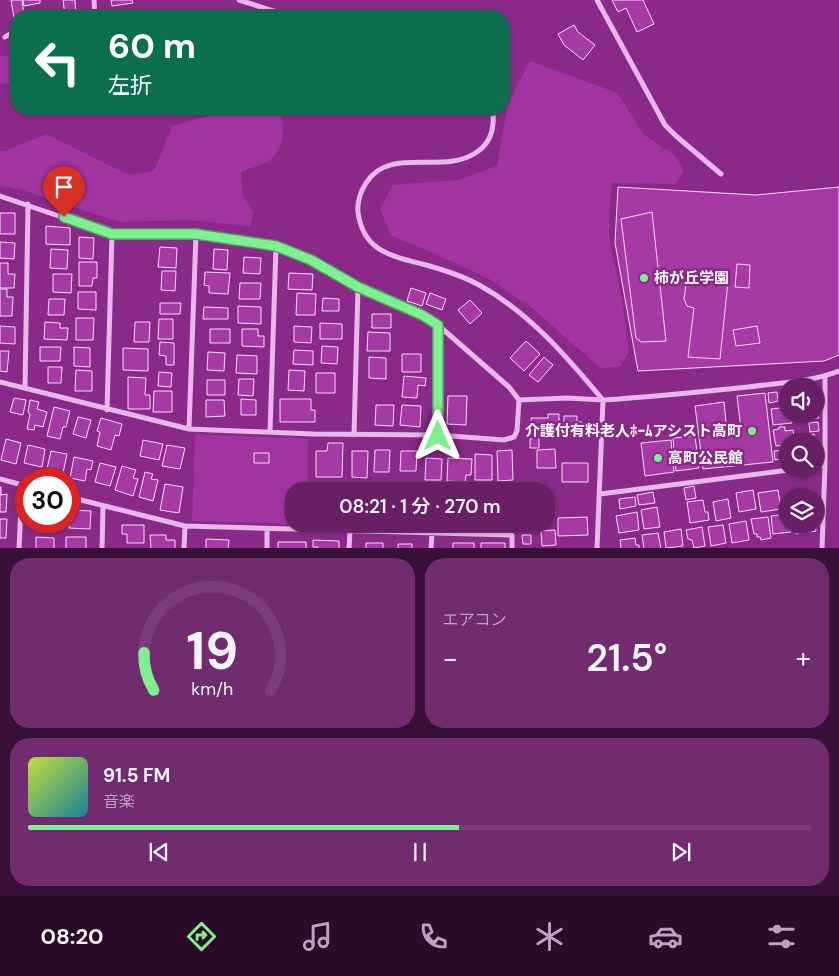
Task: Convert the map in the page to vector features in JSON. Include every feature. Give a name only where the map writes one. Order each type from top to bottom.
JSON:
[{"type":"street","points":[[239,0],[270,10]]},
{"type":"street","points":[[597,0],[665,125],[721,174]]},
{"type":"street","points":[[5,37],[10,34]]},
{"type":"street","points":[[493,115],[494,131],[482,148],[465,159],[454,162],[391,164],[372,174],[363,188],[360,198],[358,209],[362,229],[375,247],[382,252],[464,278],[495,294],[539,329],[570,360],[603,400],[598,548]]},
{"type":"street","points":[[0,196],[112,234],[196,234],[276,246],[311,260],[358,287],[422,315],[438,325],[509,387],[519,400],[514,437],[504,440],[438,436],[354,435],[189,429],[106,410],[0,382]]},
{"type":"street","points":[[25,388],[28,204]]},
{"type":"street","points":[[106,410],[112,234]]},
{"type":"street","points":[[189,429],[196,234]]},
{"type":"street","points":[[270,432],[276,246]]},
{"type":"street","points":[[354,435],[358,287]]},
{"type":"street","points":[[438,325],[438,436]]},
{"type":"street","points":[[519,400],[566,398],[603,400],[699,392],[803,380],[839,371]]},
{"type":"street","points":[[822,548],[825,465],[825,376]]},
{"type":"street","points":[[600,494],[779,471]]},
{"type":"street","points":[[0,480],[15,483]]},
{"type":"street","points":[[80,500],[184,526],[285,529]]},
{"type":"street","points":[[102,548],[103,507]]},
{"type":"street","points":[[184,526],[184,548]]},
{"type":"street","points":[[267,529],[267,548]]},
{"type":"street","points":[[350,532],[350,548]]},
{"type":"street","points":[[391,532],[512,536],[512,548]]},
{"type":"street","points":[[20,548],[21,533]]},
{"type":"street","points":[[432,533],[432,548]]},
{"type":"shaded area","points":[[0,56],[10,57],[10,85],[0,84]]},
{"type":"shaded area","points":[[530,61],[618,93],[643,134],[674,155],[684,171],[675,184],[612,183],[609,215],[610,243],[622,300],[629,351],[620,367],[600,368],[533,309],[491,280],[429,251],[391,236],[380,209],[393,185],[458,180],[497,166],[506,115],[510,115],[510,99]]},
{"type":"shaded area","points":[[213,115],[281,115],[283,129],[281,143],[275,155],[264,164],[241,172],[242,194],[254,212],[250,226],[188,220],[120,222],[22,190],[0,186],[0,151],[5,151],[46,134],[129,175],[154,171],[172,126]]},
{"type":"shaded area","points":[[195,434],[308,439],[307,482],[285,482],[285,524],[192,521]]},
{"type":"building","points":[[11,0],[22,0],[23,10],[13,10]]},
{"type":"building","points":[[23,0],[40,0],[40,3],[24,6]]},
{"type":"building","points":[[63,0],[75,0],[76,10],[64,10]]},
{"type":"building","points":[[111,0],[132,0],[133,3],[112,6]]},
{"type":"building","points":[[612,0],[643,0],[654,24],[637,32],[626,8],[618,12]]},
{"type":"building","points":[[574,25],[578,32],[595,45],[583,60],[564,45],[558,34]]},
{"type":"building","points":[[618,187],[756,195],[839,187],[839,355],[824,361],[638,371],[615,243]]},
{"type":"building","name":"柿が丘学園","points":[[652,212],[666,341],[641,342],[636,338],[621,219]]},
{"type":"building","points":[[0,213],[15,213],[15,234],[0,234]]},
{"type":"building","points":[[46,226],[70,228],[70,245],[46,244]]},
{"type":"building","points":[[79,237],[94,238],[93,259],[79,258]]},
{"type":"building","points":[[0,242],[15,243],[14,259],[0,258]]},
{"type":"building","points":[[160,247],[177,248],[176,268],[158,267]]},
{"type":"building","points":[[51,249],[68,250],[67,269],[50,268]]},
{"type":"building","points":[[214,249],[228,250],[227,270],[213,269]]},
{"type":"building","points":[[244,257],[261,258],[260,274],[243,273]]},
{"type":"building","points":[[79,262],[97,262],[97,278],[93,278],[92,286],[79,286]]},
{"type":"building","points":[[0,263],[8,263],[8,274],[15,274],[14,288],[0,288]]},
{"type":"building","points":[[737,264],[750,265],[749,288],[735,287]]},
{"type":"building","points":[[162,271],[176,271],[175,291],[161,290]]},
{"type":"building","points":[[205,272],[230,273],[228,294],[209,293],[209,286],[204,285]]},
{"type":"building","points":[[289,273],[313,274],[312,290],[288,289]]},
{"type":"building","points":[[53,274],[72,274],[71,293],[53,292]]},
{"type":"building","points":[[687,277],[728,281],[720,359],[688,357],[694,308],[687,306],[684,299]]},
{"type":"building","points":[[240,283],[261,283],[260,299],[239,299]]},
{"type":"building","points":[[411,288],[426,293],[422,306],[407,301]]},
{"type":"building","points":[[0,289],[7,289],[7,297],[13,297],[12,316],[0,316]]},
{"type":"building","points":[[78,292],[96,292],[96,310],[78,309]]},
{"type":"building","points":[[297,293],[316,294],[315,315],[296,315]]},
{"type":"building","points":[[430,293],[446,299],[442,310],[426,304]]},
{"type":"building","points":[[323,298],[339,299],[339,311],[322,311]]},
{"type":"building","points":[[49,299],[65,299],[64,315],[48,315]]},
{"type":"building","points":[[470,300],[482,313],[470,324],[458,310]]},
{"type":"building","points":[[160,303],[181,303],[180,314],[160,314]]},
{"type":"building","points":[[238,306],[261,307],[261,324],[238,323]]},
{"type":"building","points":[[204,307],[228,308],[228,319],[203,319]]},
{"type":"building","points":[[372,314],[391,314],[391,328],[372,328]]},
{"type":"building","points":[[76,318],[94,318],[93,340],[76,340]]},
{"type":"building","points":[[159,319],[173,319],[173,339],[158,339]]},
{"type":"building","points":[[45,322],[60,323],[60,328],[68,328],[67,340],[44,339]]},
{"type":"building","points":[[135,322],[150,322],[149,342],[134,342]]},
{"type":"building","points":[[320,323],[342,324],[342,339],[320,339]]},
{"type":"building","points":[[0,326],[15,327],[15,344],[0,343]]},
{"type":"building","points":[[294,326],[312,327],[311,343],[294,342]]},
{"type":"building","points":[[757,326],[760,343],[736,346],[733,330]]},
{"type":"building","points":[[210,329],[230,329],[230,343],[210,343]]},
{"type":"building","points":[[242,329],[258,329],[258,336],[264,336],[264,347],[242,346]]},
{"type":"building","points":[[368,332],[390,333],[390,351],[367,351]]},
{"type":"building","points":[[526,341],[540,354],[524,371],[510,358]]},
{"type":"building","points":[[160,342],[174,343],[174,365],[166,365],[166,356],[159,355]]},
{"type":"building","points":[[322,346],[338,347],[337,364],[321,363]]},
{"type":"building","points":[[40,347],[61,347],[60,361],[40,361]]},
{"type":"building","points":[[74,347],[90,348],[90,367],[74,366]]},
{"type":"building","points":[[123,348],[148,349],[148,371],[123,370]]},
{"type":"building","points":[[294,350],[313,351],[313,365],[293,364]]},
{"type":"building","points":[[0,351],[9,351],[7,372],[0,371]]},
{"type":"building","points":[[208,352],[225,353],[224,371],[207,370]]},
{"type":"building","points":[[402,354],[421,354],[421,372],[402,372]]},
{"type":"building","points":[[237,355],[257,356],[257,374],[236,373]]},
{"type":"building","points":[[369,357],[386,358],[386,379],[369,378]]},
{"type":"building","points":[[544,357],[553,365],[538,382],[529,375]]},
{"type":"building","points":[[48,367],[62,367],[61,383],[48,383]]},
{"type":"building","points":[[76,370],[92,371],[92,391],[75,391]]},
{"type":"building","points":[[289,370],[305,371],[304,391],[288,390]]},
{"type":"building","points":[[159,372],[172,373],[171,387],[158,386]]},
{"type":"building","points":[[316,373],[335,373],[335,393],[316,393]]},
{"type":"building","points":[[404,376],[426,378],[425,386],[418,385],[417,398],[402,397]]},
{"type":"building","points":[[128,377],[146,378],[145,395],[150,395],[150,409],[128,409]]},
{"type":"building","points":[[239,379],[254,379],[253,396],[238,395]]},
{"type":"building","points":[[207,380],[225,380],[225,395],[207,395]]},
{"type":"building","points":[[154,391],[172,391],[172,412],[153,412]]},
{"type":"building","points":[[777,392],[778,401],[769,403],[768,393]]},
{"type":"building","name":"介護付有料老人ﾎｰﾑアシスト高町","points":[[765,393],[773,462],[703,469],[695,406],[724,402],[727,432],[741,430],[737,396]]},
{"type":"building","points":[[448,396],[467,396],[466,425],[447,424]]},
{"type":"building","points":[[14,398],[26,400],[23,415],[10,412]]},
{"type":"building","points":[[241,399],[256,400],[256,415],[241,415]]},
{"type":"building","points":[[280,399],[311,399],[311,410],[315,410],[315,422],[280,422]]},
{"type":"building","points":[[30,400],[39,402],[37,409],[47,412],[43,427],[35,425],[34,430],[27,429]]},
{"type":"building","points":[[206,400],[224,400],[225,416],[206,417]]},
{"type":"building","points":[[376,405],[394,405],[393,426],[375,425]]},
{"type":"building","points":[[402,405],[421,406],[420,427],[400,425]]},
{"type":"building","points":[[54,407],[70,411],[66,427],[63,427],[60,439],[47,436]]},
{"type":"building","points":[[779,408],[779,423],[792,423],[773,425],[771,409]]},
{"type":"building","points":[[548,414],[559,414],[559,434],[532,434],[531,418],[548,418]]},
{"type":"building","points":[[564,416],[577,416],[577,422],[582,422],[582,434],[564,434]]},
{"type":"building","points":[[78,417],[91,420],[86,438],[73,434]]},
{"type":"building","points":[[101,418],[122,424],[119,436],[115,435],[111,450],[97,446],[100,432],[97,431]]},
{"type":"building","points":[[809,423],[818,423],[819,431],[810,432]]},
{"type":"building","points":[[779,427],[785,427],[785,431],[793,430],[793,433],[779,433],[779,446],[776,446],[773,430],[779,429]]},
{"type":"building","points":[[695,436],[699,468],[676,471],[673,438]]},
{"type":"building","points":[[539,438],[539,448],[530,448],[530,439]]},
{"type":"building","points":[[6,439],[21,443],[16,464],[1,460]]},
{"type":"building","points":[[143,440],[163,444],[159,460],[140,456]]},
{"type":"building","name":"高町公民館","points":[[671,440],[674,472],[645,476],[641,443]]},
{"type":"building","points":[[328,443],[343,443],[342,477],[316,477],[316,451],[327,451]]},
{"type":"building","points":[[28,445],[45,449],[42,467],[24,463]]},
{"type":"building","points":[[167,445],[185,448],[180,469],[162,466]]},
{"type":"building","points":[[555,449],[556,468],[537,468],[537,450]]},
{"type":"building","points":[[375,450],[390,450],[389,472],[374,472]]},
{"type":"building","points":[[512,450],[513,480],[498,481],[497,451]]},
{"type":"building","points":[[779,450],[779,459],[775,460],[774,451]]},
{"type":"building","points":[[51,451],[67,454],[64,468],[47,468]]},
{"type":"building","points":[[352,451],[368,451],[367,478],[352,477]]},
{"type":"building","points":[[401,451],[417,451],[416,471],[400,471]]},
{"type":"building","points":[[254,453],[269,453],[269,463],[254,463]]},
{"type":"building","points":[[475,454],[492,455],[492,480],[475,480]]},
{"type":"building","points":[[74,457],[93,461],[91,470],[87,469],[85,481],[80,480],[80,468],[72,468]]},
{"type":"building","points":[[426,458],[442,459],[441,480],[425,480]]},
{"type":"building","points":[[448,458],[472,459],[471,475],[466,475],[465,482],[447,481]]},
{"type":"building","points":[[100,463],[116,467],[110,486],[95,482]]},
{"type":"building","points":[[562,463],[588,463],[588,482],[562,482]]},
{"type":"building","points":[[122,466],[136,470],[133,478],[138,479],[133,496],[115,490]]},
{"type":"building","points":[[145,472],[153,474],[151,479],[158,480],[153,501],[139,497]]},
{"type":"building","points":[[165,484],[183,487],[179,513],[160,510]]},
{"type":"building","points":[[694,486],[696,498],[686,500],[684,488]]},
{"type":"building","points":[[0,487],[1,495],[7,494],[6,512],[0,512]]},
{"type":"building","points":[[753,490],[756,509],[739,512],[736,493]]},
{"type":"building","points":[[778,490],[779,509],[761,512],[758,493]]},
{"type":"building","points":[[653,492],[655,503],[639,505],[637,495]]},
{"type":"building","points":[[635,497],[636,506],[620,509],[619,499]]},
{"type":"building","points":[[728,499],[731,518],[716,521],[713,502]]},
{"type":"building","points":[[703,500],[705,512],[708,512],[709,520],[690,523],[687,502]]},
{"type":"building","points":[[657,507],[660,527],[644,529],[641,510]]},
{"type":"building","points":[[80,510],[91,511],[90,529],[80,529]]},
{"type":"building","points":[[637,512],[639,530],[619,533],[616,516]]},
{"type":"building","points":[[779,515],[779,533],[782,533],[773,534],[771,516]]},
{"type":"building","points":[[587,517],[588,535],[558,536],[558,518]]},
{"type":"building","points":[[768,517],[771,538],[761,540],[760,537],[757,537],[757,534],[754,534],[751,519]]},
{"type":"building","points":[[0,519],[7,519],[6,538],[0,538]]},
{"type":"building","points":[[746,521],[749,540],[732,543],[729,524]]},
{"type":"building","points":[[122,525],[144,525],[144,543],[127,543],[127,534],[122,534]]},
{"type":"building","points":[[723,525],[726,543],[711,546],[708,527]]},
{"type":"building","points":[[702,527],[705,546],[694,548],[692,540],[688,539],[686,530]]},
{"type":"building","points":[[681,529],[683,546],[666,548],[664,532]]},
{"type":"building","points":[[555,530],[556,545],[542,546],[541,532],[555,532]]},
{"type":"building","points":[[658,533],[661,548],[644,548],[642,535]]},
{"type":"building","points":[[150,535],[166,535],[166,540],[175,540],[175,548],[151,548]]},
{"type":"building","points":[[522,535],[531,535],[531,544],[523,544]]},
{"type":"building","points":[[36,537],[54,538],[54,548],[36,548]]},
{"type":"building","points":[[66,537],[86,537],[86,548],[66,548]]},
{"type":"building","points":[[635,538],[636,545],[639,545],[639,548],[621,548],[620,540]]},
{"type":"building","points":[[206,539],[229,540],[228,548],[206,548]]},
{"type":"building","points":[[313,540],[339,541],[339,548],[313,547]]},
{"type":"building","points":[[278,542],[306,542],[306,548],[278,548]]},
{"type":"building","points":[[366,543],[383,543],[383,548],[366,548]]},
{"type":"building","points":[[453,543],[474,543],[474,548],[453,548]]},
{"type":"building","points":[[481,543],[505,543],[505,548],[481,548]]},
{"type":"building","points":[[398,544],[412,544],[412,548],[398,548]]},
{"type":"place","name":"柿が丘学園","points":[[644,278]]},
{"type":"place","name":"介護付有料老人ﾎｰﾑアシスト高町","points":[[752,431]]},
{"type":"place","name":"高町公民館","points":[[658,458]]},
{"type":"route","points":[[64,217],[112,234],[196,234],[276,246],[311,260],[358,287],[422,315],[438,325],[438,436]]}]
